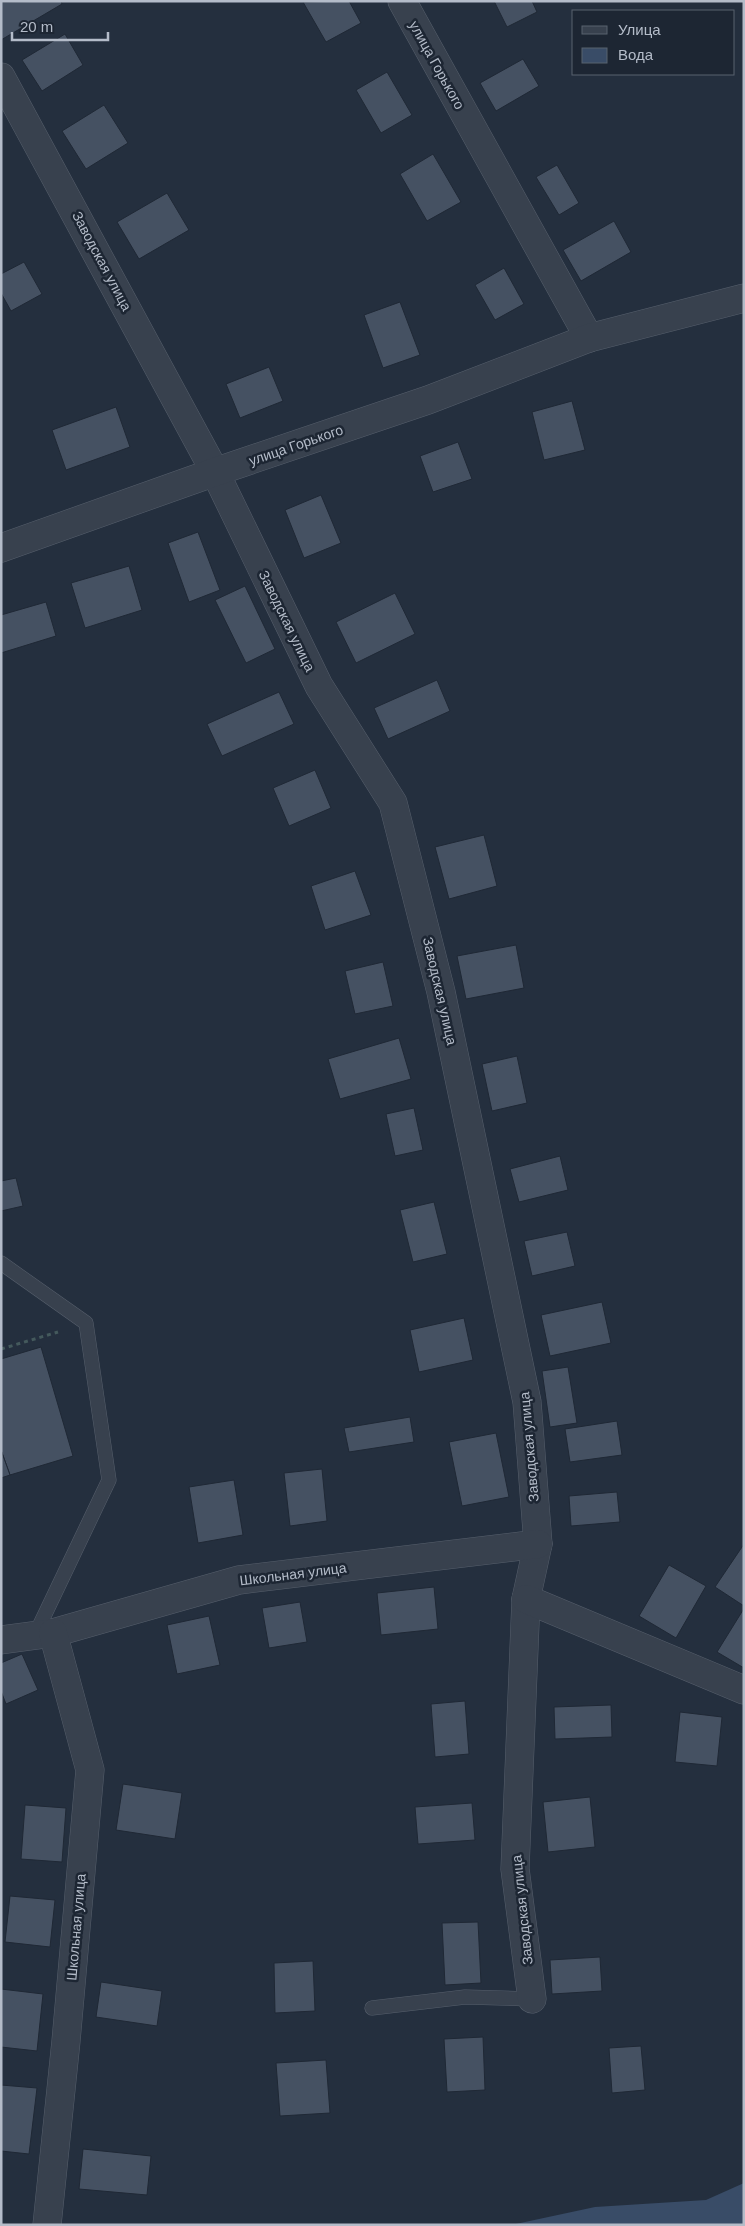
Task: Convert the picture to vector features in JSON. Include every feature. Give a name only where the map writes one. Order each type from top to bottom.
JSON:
[{"type":"street","name":"улица Горького","points":[[402,1],[589,338]]},
{"type":"street","name":"Заводская улица","points":[[1,77],[9,106],[215,472],[319,686],[393,803],[441,992],[527,1402],[538,1544],[526,1599],[515,1869],[532,1999]]},
{"type":"street","name":"улица Горького","points":[[1,548],[215,472],[428,400],[589,338],[744,298]]},
{"type":"street","name":"Школьная улица","points":[[1,1640],[44,1634],[239,1580],[538,1544]]},
{"type":"street","points":[[526,1599],[744,1690]]},
{"type":"street","name":"Школьная улица","points":[[44,1634],[90,1770],[66,2041],[47,2225]]},
{"type":"lane","points":[[1,1263],[86,1323],[109,1480],[44,1634]]},
{"type":"lane","points":[[372,2008],[465,1997],[532,1999]]},
{"type":"path","points":[[1,1349],[86,1323]]},
{"type":"water","points":[[744,2183],[744,2225],[511,2225],[595,2207],[706,2200]]},
{"type":"building","points":[[61,1],[62,4],[1,40],[1,2]]},
{"type":"building","points":[[349,1],[361,23],[326,42],[303,2]]},
{"type":"building","points":[[494,1],[532,1],[537,12],[507,27]]},
{"type":"building","points":[[65,34],[83,65],[42,91],[22,60]]},
{"type":"building","points":[[523,59],[539,86],[496,111],[480,83]]},
{"type":"building","points":[[387,72],[412,115],[381,133],[356,90]]},
{"type":"building","points":[[104,105],[128,143],[86,169],[62,131]]},
{"type":"building","points":[[433,154],[461,202],[427,221],[400,174]]},
{"type":"building","points":[[557,165],[579,203],[559,215],[536,177]]},
{"type":"building","points":[[167,193],[189,230],[139,259],[117,222]]},
{"type":"building","points":[[614,221],[631,252],[581,281],[563,250]]},
{"type":"building","points":[[24,262],[42,294],[11,311],[1,293],[1,274]]},
{"type":"building","points":[[504,268],[524,304],[495,320],[475,285]]},
{"type":"building","points":[[400,302],[420,355],[383,368],[364,315]]},
{"type":"building","points":[[269,367],[283,401],[240,418],[226,384]]},
{"type":"building","points":[[572,401],[585,450],[544,460],[532,412]]},
{"type":"building","points":[[116,407],[130,447],[66,470],[52,430]]},
{"type":"building","points":[[458,442],[472,479],[433,492],[420,456]]},
{"type":"building","points":[[321,495],[341,543],[304,558],[285,510]]},
{"type":"building","points":[[198,532],[220,590],[189,602],[168,543]]},
{"type":"building","points":[[129,566],[142,610],[85,628],[71,583]]},
{"type":"building","points":[[245,586],[275,649],[246,663],[215,600]]},
{"type":"building","points":[[395,593],[415,634],[356,663],[336,622]]},
{"type":"building","points":[[46,602],[56,636],[1,653],[1,615]]},
{"type":"building","points":[[437,680],[450,711],[388,739],[374,708]]},
{"type":"building","points":[[279,692],[294,724],[222,756],[207,724]]},
{"type":"building","points":[[315,770],[331,808],[289,826],[273,788]]},
{"type":"building","points":[[484,835],[497,886],[449,899],[435,847]]},
{"type":"building","points":[[355,871],[371,915],[325,930],[311,886]]},
{"type":"building","points":[[516,945],[524,988],[466,999],[457,956]]},
{"type":"building","points":[[383,962],[393,1006],[355,1014],[345,971]]},
{"type":"building","points":[[399,1038],[411,1079],[340,1099],[328,1059]]},
{"type":"building","points":[[517,1056],[527,1103],[492,1111],[482,1064]]},
{"type":"building","points":[[414,1108],[423,1150],[395,1156],[386,1114]]},
{"type":"building","points":[[560,1156],[568,1190],[519,1202],[510,1169]]},
{"type":"building","points":[[16,1178],[23,1206],[1,1211],[1,1181]]},
{"type":"building","points":[[434,1202],[447,1254],[413,1262],[400,1210]]},
{"type":"building","points":[[567,1232],[575,1266],[532,1276],[524,1241]]},
{"type":"building","points":[[602,1302],[611,1343],[550,1356],[541,1315]]},
{"type":"building","points":[[464,1318],[473,1360],[419,1372],[410,1330]]},
{"type":"building","points":[[41,1347],[73,1456],[10,1475],[1,1450],[1,1359]]},
{"type":"building","points":[[568,1367],[577,1423],[550,1427],[542,1371]]},
{"type":"building","points":[[410,1417],[414,1442],[349,1452],[344,1428]]},
{"type":"building","points":[[617,1421],[622,1455],[570,1462],[565,1429]]},
{"type":"building","points":[[496,1433],[509,1497],[462,1506],[449,1442]]},
{"type":"building","points":[[1,1450],[10,1475],[1,1478]]},
{"type":"building","points":[[322,1469],[327,1521],[290,1526],[284,1473]]},
{"type":"building","points":[[234,1480],[243,1535],[198,1543],[189,1487]]},
{"type":"building","points":[[617,1492],[620,1522],[571,1526],[569,1496]]},
{"type":"building","points":[[744,1544],[744,1606],[715,1587]]},
{"type":"building","points":[[669,1565],[706,1586],[676,1638],[639,1616]]},
{"type":"building","points":[[434,1587],[438,1629],[381,1635],[377,1593]]},
{"type":"building","points":[[300,1602],[307,1642],[269,1648],[262,1608]]},
{"type":"building","points":[[744,1611],[744,1668],[717,1652]]},
{"type":"building","points":[[209,1616],[220,1665],[177,1674],[167,1625]]},
{"type":"building","points":[[22,1654],[38,1690],[6,1704],[1,1691],[1,1663]]},
{"type":"building","points":[[465,1701],[469,1754],[435,1757],[431,1704]]},
{"type":"building","points":[[611,1705],[612,1737],[555,1739],[554,1707]]},
{"type":"building","points":[[680,1712],[722,1717],[717,1766],[675,1762]]},
{"type":"building","points":[[123,1784],[182,1793],[175,1839],[116,1830]]},
{"type":"building","points":[[590,1797],[595,1847],[548,1852],[543,1802]]},
{"type":"building","points":[[472,1803],[475,1840],[418,1844],[415,1807]]},
{"type":"building","points":[[25,1805],[66,1808],[62,1862],[21,1859]]},
{"type":"building","points":[[10,1896],[55,1900],[50,1947],[5,1942]]},
{"type":"building","points":[[478,1922],[481,1983],[445,1985],[442,1923]]},
{"type":"building","points":[[600,1957],[602,1991],[552,1994],[550,1960]]},
{"type":"building","points":[[313,1961],[315,2011],[275,2013],[274,1963]]},
{"type":"building","points":[[101,1982],[162,1991],[157,2026],[96,2017]]},
{"type":"building","points":[[1,1989],[43,1994],[37,2051],[1,2047]]},
{"type":"building","points":[[483,2037],[485,2090],[447,2092],[444,2039]]},
{"type":"building","points":[[641,2046],[645,2090],[612,2093],[609,2048]]},
{"type":"building","points":[[326,2060],[330,2113],[280,2116],[276,2063]]},
{"type":"building","points":[[1,2085],[37,2088],[29,2154],[1,2151]]},
{"type":"building","points":[[83,2149],[151,2156],[147,2195],[79,2189]]}]
